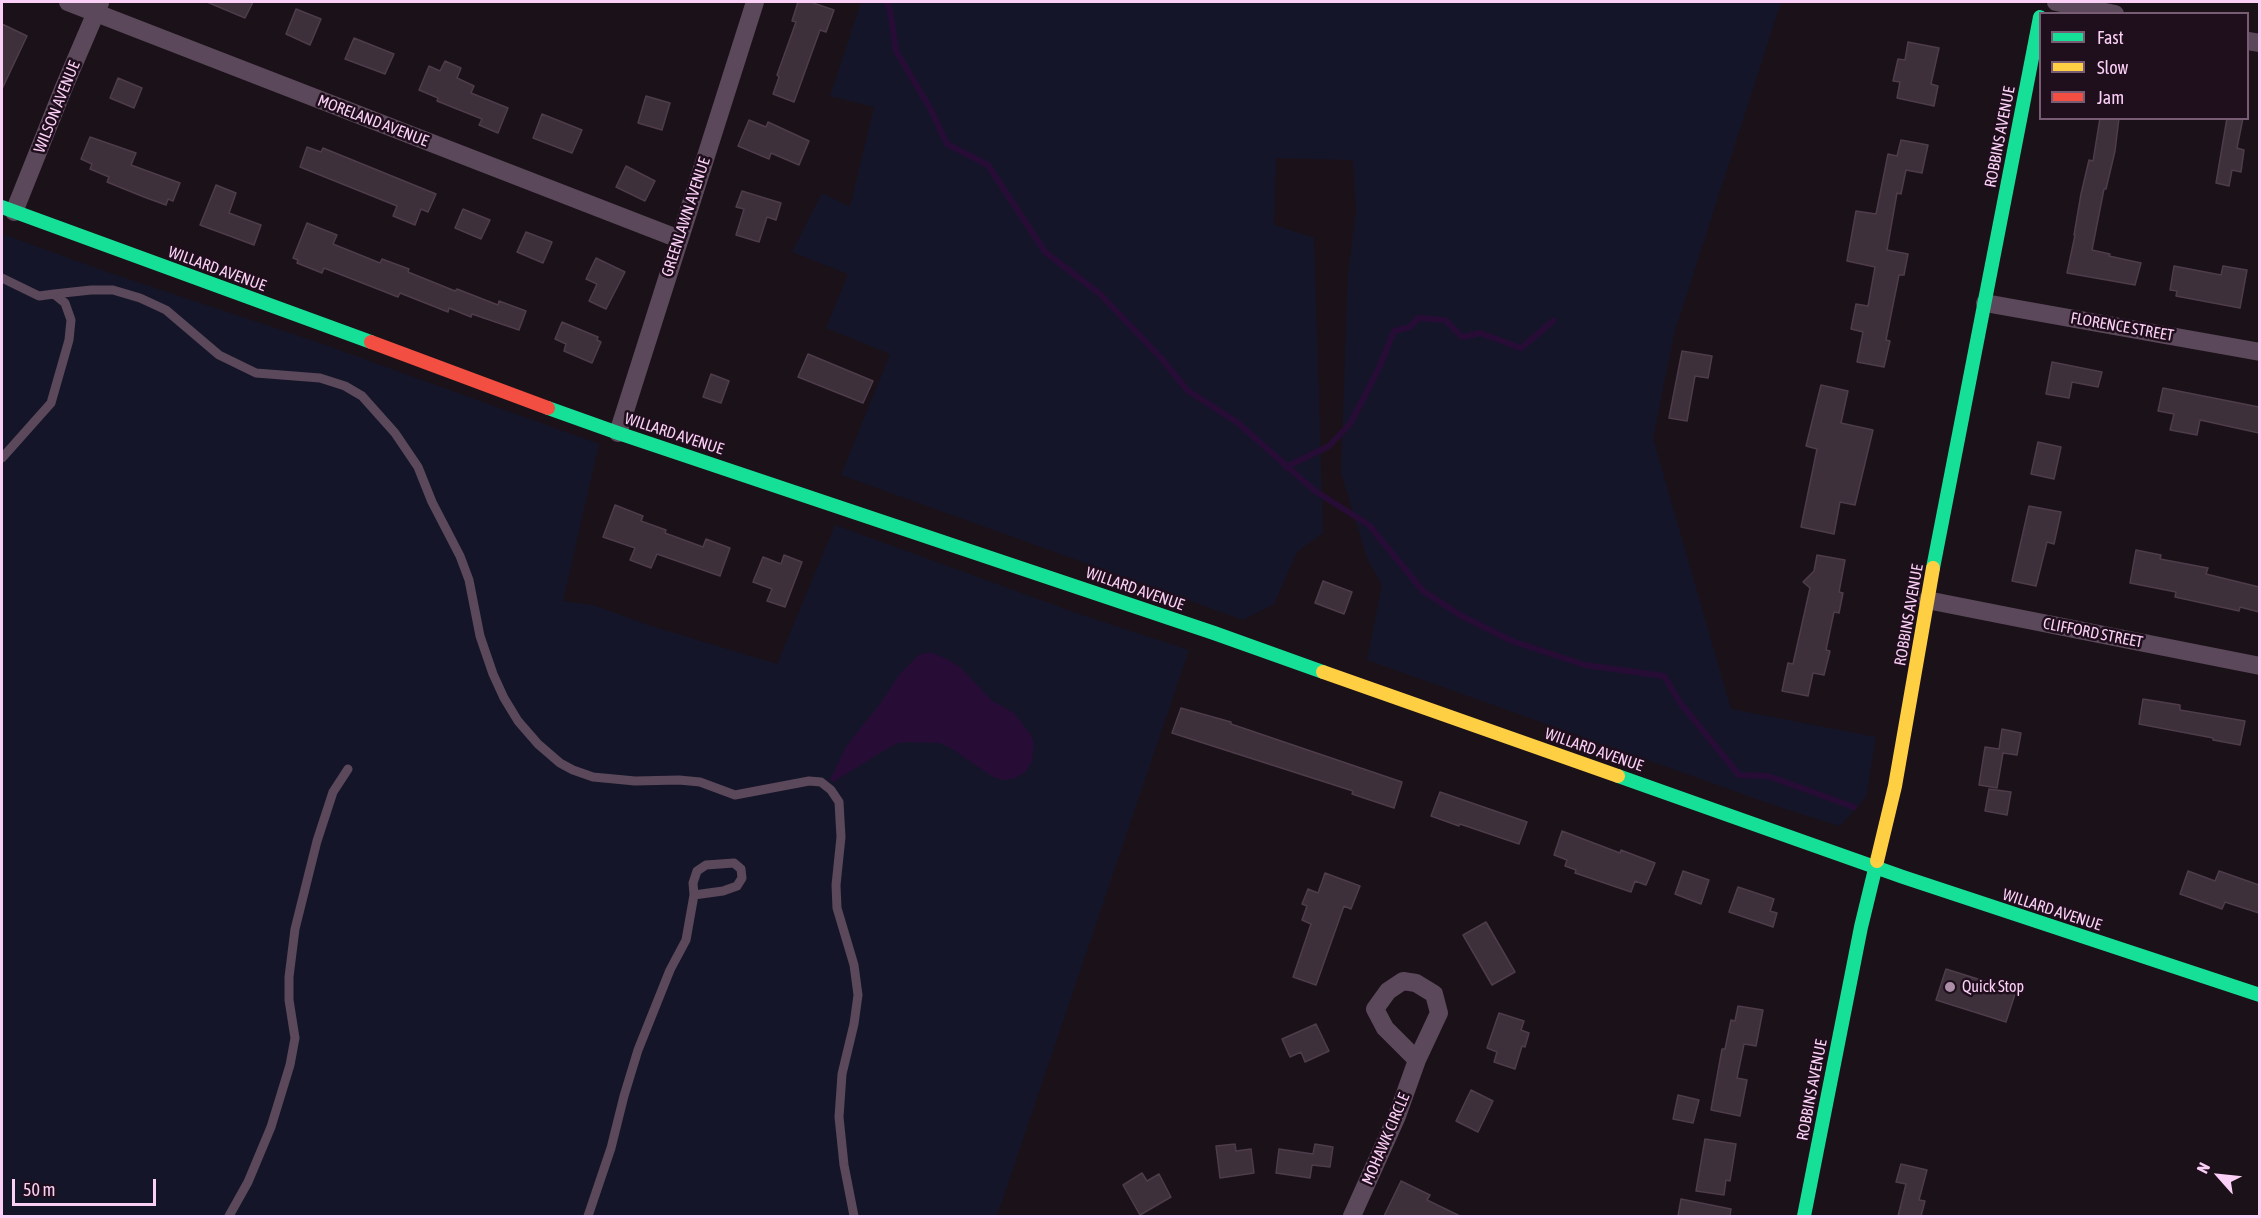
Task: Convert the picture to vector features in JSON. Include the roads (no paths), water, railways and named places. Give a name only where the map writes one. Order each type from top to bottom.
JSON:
[{"type":"main road","name":"ROBBINS AVENUE","points":[[1804,1216],[1861,927],[1895,786],[1927,600],[2039,25]]},
{"type":"main road","name":"WILLARD AVENUE","points":[[8,210],[618,433],[1202,629],[1876,868],[2259,995]]},
{"type":"street","name":"MORELAND AVENUE","points":[[68,2],[99,7],[679,239]]},
{"type":"street","name":"GREENLAWN AVENUE","points":[[618,433],[755,2]]},
{"type":"street","points":[[2056,2],[2105,12]]},
{"type":"street","name":"WILSON AVENUE","points":[[8,210],[99,7]]},
{"type":"street","name":"FLORENCE STREET","points":[[1985,303],[2259,352]]},
{"type":"street","name":"CLIFFORD STREET","points":[[1927,600],[2259,666]]},
{"type":"street","name":"MOHAWK CIRCLE","points":[[1352,1216],[1397,1116],[1417,1060]]},
{"type":"lane","points":[[2,278],[39,296],[113,290],[140,298],[166,310],[219,355],[256,373],[320,378],[345,386],[362,396],[395,433],[418,467],[432,502],[460,556],[469,580],[480,636],[504,698],[518,721],[538,744],[560,763],[593,777],[635,781],[700,782],[735,795],[809,781],[821,782],[831,790],[839,802],[840,820],[836,885],[837,909],[854,965],[858,995],[854,1024],[842,1074],[839,1117],[844,1165],[854,1216]]},
{"type":"lane","points":[[2,458],[51,403],[63,366],[71,320],[65,303],[54,294]]},
{"type":"lane","points":[[229,1216],[248,1182],[271,1127],[290,1065],[295,1038],[289,1000],[289,977],[295,929],[317,841],[333,792],[348,769]]},
{"type":"lane","points":[[588,1216],[611,1148],[638,1050],[670,970],[686,940],[694,895],[693,883],[697,871],[706,865],[734,863],[741,869],[742,878],[737,886],[723,891],[694,895]]},
{"type":"waterway","points":[[887,2],[896,51],[930,108],[947,144],[988,165],[1045,252],[1100,294],[1162,359],[1187,390],[1238,423],[1315,491],[1369,525],[1423,591],[1460,615],[1512,641],[1585,665],[1664,676],[1681,704],[1739,775],[1768,776],[1854,807]]},
{"type":"waterway","points":[[1286,467],[1329,446],[1350,424],[1379,368],[1394,331],[1410,327],[1418,318],[1445,320],[1462,337],[1480,333],[1521,348],[1553,321]]},
{"type":"place","name":"Quick Stop","points":[[1950,987]]}]
